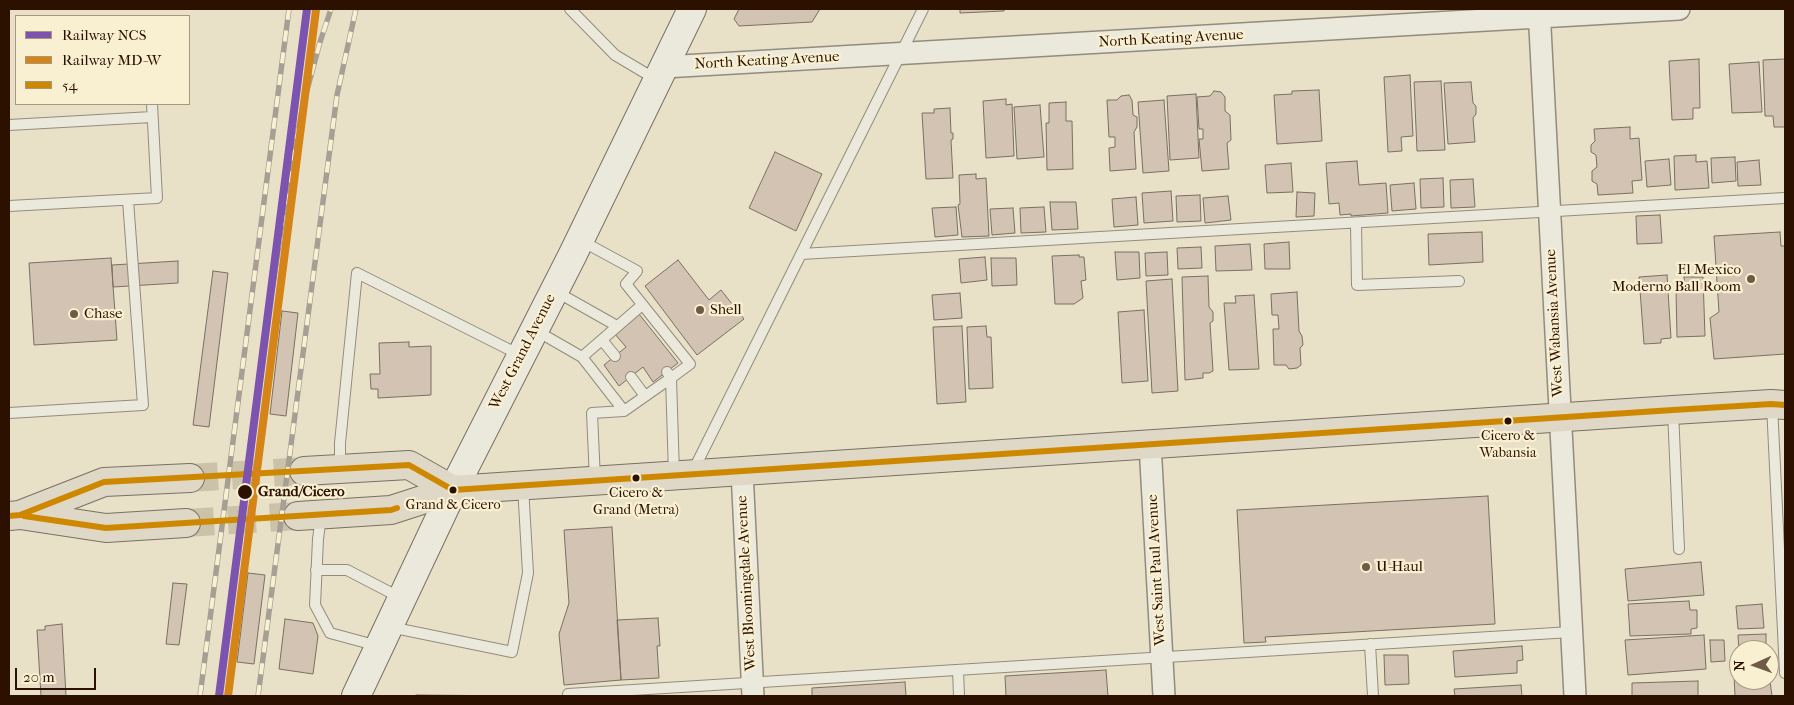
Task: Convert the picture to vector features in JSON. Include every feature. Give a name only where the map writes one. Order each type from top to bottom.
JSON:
[{"type":"main road","name":"West Grand Avenue","points":[[356,696],[453,490],[579,240],[692,9]]},
{"type":"main road","points":[[309,515],[391,510],[453,490],[1778,404]]},
{"type":"main road","points":[[304,470],[409,465],[453,490]]},
{"type":"main road","points":[[14,515],[104,482],[190,478]]},
{"type":"main road","points":[[14,515],[106,528],[186,523]]},
{"type":"street","name":"North Keating Avenue","points":[[660,74],[900,54],[1539,13],[1679,9]]},
{"type":"street","name":"West Wabansia Avenue","points":[[1539,13],[1575,696]]},
{"type":"street","name":"West Saint Paul Avenue","points":[[1150,444],[1164,696]]},
{"type":"street","name":"West Bloomingdale Avenue","points":[[742,471],[753,689]]},
{"type":"lane","points":[[570,9],[615,55],[660,74]]},
{"type":"lane","points":[[683,474],[801,254],[923,9]]},
{"type":"lane","points":[[9,206],[158,198],[152,105]]},
{"type":"lane","points":[[9,125],[152,117]]},
{"type":"lane","points":[[801,254],[1785,198]]},
{"type":"lane","points":[[9,412],[143,405],[128,200]]},
{"type":"lane","points":[[1356,223],[1357,285],[1459,281]]},
{"type":"lane","points":[[579,240],[636,271],[626,284],[690,364],[669,375],[646,396],[624,411],[592,413],[595,480]]},
{"type":"lane","points":[[340,469],[340,443],[357,273],[521,356]]},
{"type":"lane","points":[[554,290],[617,326]]},
{"type":"lane","points":[[582,357],[617,326],[628,320],[642,305]]},
{"type":"lane","points":[[534,330],[582,357],[624,411]]},
{"type":"lane","points":[[602,340],[615,356]]},
{"type":"lane","points":[[669,375],[683,474]]},
{"type":"lane","points":[[631,377],[646,396]]},
{"type":"lane","points":[[1778,404],[1785,673]]},
{"type":"lane","points":[[1673,410],[1678,549]]},
{"type":"lane","points":[[309,515],[316,570],[315,605],[330,633],[384,636],[512,652],[528,573],[523,485]]},
{"type":"lane","points":[[316,570],[347,570],[402,598]]},
{"type":"lane","points":[[568,696],[568,694],[753,689],[958,670],[1571,632]]},
{"type":"lane","points":[[1370,644],[1373,696]]},
{"type":"lane","points":[[958,670],[959,696]]},
{"type":"building","points":[[739,9],[820,9],[812,22],[739,26],[734,19]]},
{"type":"building","points":[[960,9],[1004,9],[1004,11],[960,13]]},
{"type":"building","points":[[1699,59],[1700,108],[1693,108],[1693,119],[1672,120],[1669,61]]},
{"type":"building","points":[[1785,59],[1785,127],[1774,127],[1773,116],[1765,116],[1763,60]]},
{"type":"building","points":[[1759,62],[1762,112],[1732,113],[1729,64]]},
{"type":"building","points":[[1410,75],[1413,136],[1401,137],[1402,151],[1388,152],[1384,77]]},
{"type":"building","points":[[1441,81],[1445,150],[1417,151],[1414,82]]},
{"type":"building","points":[[1471,82],[1473,103],[1476,106],[1476,114],[1473,118],[1475,142],[1448,144],[1444,83]]},
{"type":"building","points":[[1319,90],[1322,141],[1277,144],[1274,95],[1292,94],[1292,91]]},
{"type":"building","points":[[1214,91],[1221,92],[1225,97],[1225,111],[1230,115],[1231,140],[1227,143],[1229,169],[1202,171],[1199,139],[1203,139],[1203,129],[1199,129],[1197,97],[1210,96]]},
{"type":"building","points":[[1196,94],[1199,158],[1170,160],[1167,96]]},
{"type":"building","points":[[1129,95],[1132,100],[1133,115],[1137,117],[1137,127],[1134,132],[1136,169],[1110,171],[1109,148],[1115,147],[1115,137],[1109,137],[1107,100],[1117,100],[1121,96]]},
{"type":"building","points":[[1006,99],[1006,105],[1012,104],[1014,156],[986,158],[983,101]]},
{"type":"building","points":[[1164,100],[1169,171],[1143,173],[1138,102]]},
{"type":"building","points":[[1066,102],[1066,121],[1072,121],[1073,169],[1047,170],[1046,123],[1049,123],[1049,103]]},
{"type":"building","points":[[1040,105],[1044,157],[1017,159],[1014,107]]},
{"type":"building","points":[[950,108],[951,133],[953,133],[953,139],[951,140],[953,178],[926,179],[922,113],[934,113],[934,109]]},
{"type":"building","points":[[1630,127],[1630,139],[1639,138],[1642,180],[1632,181],[1633,193],[1598,195],[1597,184],[1592,181],[1592,171],[1597,167],[1596,155],[1591,152],[1591,145],[1595,141],[1594,129]]},
{"type":"building","points":[[775,152],[822,174],[796,231],[749,208]]},
{"type":"building","points":[[1696,155],[1696,162],[1707,161],[1709,188],[1675,190],[1674,156]]},
{"type":"building","points":[[1735,157],[1736,181],[1712,183],[1711,158]]},
{"type":"building","points":[[1669,159],[1671,185],[1647,187],[1645,161]]},
{"type":"building","points":[[1759,160],[1761,185],[1738,186],[1737,162]]},
{"type":"building","points":[[1357,161],[1359,185],[1386,183],[1388,213],[1340,215],[1339,203],[1329,204],[1326,163]]},
{"type":"building","points":[[1291,163],[1293,192],[1267,193],[1265,165]]},
{"type":"building","points":[[976,174],[976,179],[986,178],[989,236],[962,237],[958,205],[960,204],[959,175]]},
{"type":"building","points":[[1443,178],[1444,207],[1421,208],[1420,179]]},
{"type":"building","points":[[1473,179],[1475,207],[1451,208],[1450,180]]},
{"type":"building","points":[[1414,183],[1416,209],[1392,211],[1390,185]]},
{"type":"building","points":[[1171,191],[1173,221],[1144,223],[1142,193]]},
{"type":"building","points":[[1297,192],[1315,193],[1314,216],[1296,217]]},
{"type":"building","points":[[1200,195],[1201,221],[1177,222],[1176,196]]},
{"type":"building","points":[[1228,196],[1231,220],[1205,223],[1203,198]]},
{"type":"building","points":[[1136,197],[1138,225],[1114,227],[1112,199]]},
{"type":"building","points":[[1050,202],[1076,202],[1078,229],[1052,230]]},
{"type":"building","points":[[956,207],[958,235],[935,237],[932,208]]},
{"type":"building","points":[[1044,207],[1046,232],[1021,233],[1020,208]]},
{"type":"building","points":[[1013,208],[1015,233],[992,235],[990,209]]},
{"type":"building","points":[[1660,215],[1662,243],[1637,244],[1636,216]]},
{"type":"building","points":[[1482,232],[1483,262],[1429,265],[1428,234]]},
{"type":"building","name":"El Mexico Moderno Ball Room","points":[[1780,232],[1781,246],[1785,246],[1785,354],[1714,359],[1710,318],[1719,312],[1714,236]]},
{"type":"building","points":[[1289,242],[1290,269],[1265,269],[1264,244]]},
{"type":"building","points":[[1250,244],[1252,270],[1216,271],[1215,246]]},
{"type":"building","points":[[1201,247],[1202,268],[1178,269],[1177,248]]},
{"type":"building","points":[[1115,252],[1139,252],[1140,278],[1117,280]]},
{"type":"building","points":[[1167,252],[1168,275],[1146,276],[1145,253]]},
{"type":"building","points":[[1079,255],[1079,257],[1084,257],[1086,280],[1081,281],[1083,298],[1074,304],[1055,304],[1052,256]]},
{"type":"building","points":[[985,257],[987,280],[961,283],[959,259]]},
{"type":"building","name":"Chase","points":[[111,258],[117,340],[34,345],[29,263]]},
{"type":"building","points":[[991,258],[1016,258],[1017,285],[992,286]]},
{"type":"building","name":"Shell","points":[[678,260],[709,300],[721,290],[744,319],[697,355],[645,286]]},
{"type":"building","points":[[178,261],[178,283],[113,287],[112,265]]},
{"type":"building","points":[[213,271],[228,273],[209,427],[193,425]]},
{"type":"building","points":[[1667,275],[1671,338],[1661,339],[1661,343],[1644,344],[1639,277]]},
{"type":"building","points":[[1208,276],[1209,307],[1213,312],[1213,321],[1210,323],[1213,371],[1203,373],[1203,378],[1185,380],[1182,277]]},
{"type":"building","points":[[1684,277],[1703,277],[1705,336],[1677,337],[1676,289],[1685,288]]},
{"type":"building","points":[[1172,279],[1178,391],[1152,393],[1146,281]]},
{"type":"building","points":[[1297,292],[1299,331],[1302,336],[1303,345],[1300,348],[1301,365],[1297,368],[1289,369],[1286,365],[1274,365],[1273,329],[1279,329],[1278,315],[1272,315],[1271,294]]},
{"type":"building","points":[[960,293],[962,318],[934,320],[932,295]]},
{"type":"building","points":[[1254,295],[1259,369],[1229,370],[1224,303],[1236,303],[1235,296]]},
{"type":"building","points":[[1144,310],[1148,381],[1122,383],[1118,312]]},
{"type":"building","points":[[282,311],[298,313],[286,416],[270,414]]},
{"type":"building","points":[[639,314],[678,363],[653,382],[643,367],[619,386],[604,365],[626,347],[614,333]]},
{"type":"building","points":[[962,326],[966,402],[937,404],[933,327]]},
{"type":"building","points":[[986,326],[987,337],[991,337],[993,388],[969,389],[967,327]]},
{"type":"building","points":[[409,342],[409,347],[431,346],[431,395],[378,398],[378,389],[371,389],[370,374],[380,374],[379,343]]},
{"type":"building","name":"U-Haul","points":[[1488,496],[1495,624],[1265,637],[1266,642],[1244,643],[1237,510]]},
{"type":"building","points":[[612,527],[621,680],[564,685],[559,634],[569,603],[564,530]]},
{"type":"building","points":[[1701,562],[1704,595],[1628,601],[1625,569]]},
{"type":"building","points":[[248,573],[265,575],[254,664],[237,662]]},
{"type":"building","points":[[173,583],[187,584],[179,645],[166,644]]},
{"type":"building","points":[[1689,601],[1690,610],[1697,610],[1697,628],[1691,629],[1691,634],[1630,636],[1628,604]]},
{"type":"building","points":[[1762,604],[1764,628],[1738,629],[1736,606]]},
{"type":"building","points":[[658,618],[660,646],[657,646],[659,678],[621,680],[617,620]]},
{"type":"building","points":[[285,619],[313,623],[318,636],[313,674],[279,669]]},
{"type":"building","points":[[62,624],[66,696],[41,696],[37,630],[45,630],[45,626]]},
{"type":"building","points":[[1766,634],[1766,640],[1738,640],[1738,635]]},
{"type":"building","points":[[1704,635],[1706,669],[1628,675],[1625,640]]},
{"type":"building","points":[[1710,640],[1724,640],[1725,661],[1711,662]]},
{"type":"building","points":[[1522,646],[1523,660],[1517,661],[1517,673],[1455,677],[1453,651]]},
{"type":"building","points":[[1384,655],[1408,655],[1409,684],[1385,685]]},
{"type":"building","points":[[1106,670],[1108,696],[1006,696],[1005,676]]},
{"type":"building","points":[[1698,681],[1698,696],[1632,696],[1632,683]]},
{"type":"building","points":[[905,682],[906,696],[812,696],[812,688]]},
{"type":"building","points":[[1521,685],[1522,696],[1455,696],[1454,689]]},
{"type":"building","points":[[1735,690],[1771,690],[1772,696],[1735,696]]},
{"type":"building","points":[[416,695],[526,696],[415,696]]},
{"type":"tunnel","points":[[190,478],[304,471]]},
{"type":"tunnel","points":[[186,523],[298,516]]},
{"type":"railway","points":[[200,696],[289,9]]},
{"type":"railway","points":[[272,291],[286,196],[303,105],[331,9]]},
{"type":"railway","points":[[258,696],[337,95],[356,9]]},
{"type":"rail line","name":"NCS","points":[[219,696],[307,9]]},
{"type":"rail line","name":"MD-W","points":[[228,696],[316,10]]},
{"type":"transit line","name":"54","points":[[9,516],[20,515],[104,482],[409,465],[453,490],[1673,410],[1771,404],[1785,405]]},
{"type":"transit line","name":"54","points":[[24,516],[106,528],[391,510],[397,508]]},
{"type":"place","name":"El Mexico Moderno Ball Room","points":[[1751,279]]},
{"type":"place","name":"Shell","points":[[700,310]]},
{"type":"place","name":"Chase","points":[[74,314]]},
{"type":"place","name":"Cicero & Wabansia","points":[[1508,421]]},
{"type":"place","name":"Cicero & Grand (Metra)","points":[[636,478]]},
{"type":"place","name":"Grand & Cicero","points":[[453,490]]},
{"type":"place","name":"Grand/Cicero","points":[[245,492]]},
{"type":"place","name":"U-Haul","points":[[1366,567]]}]
